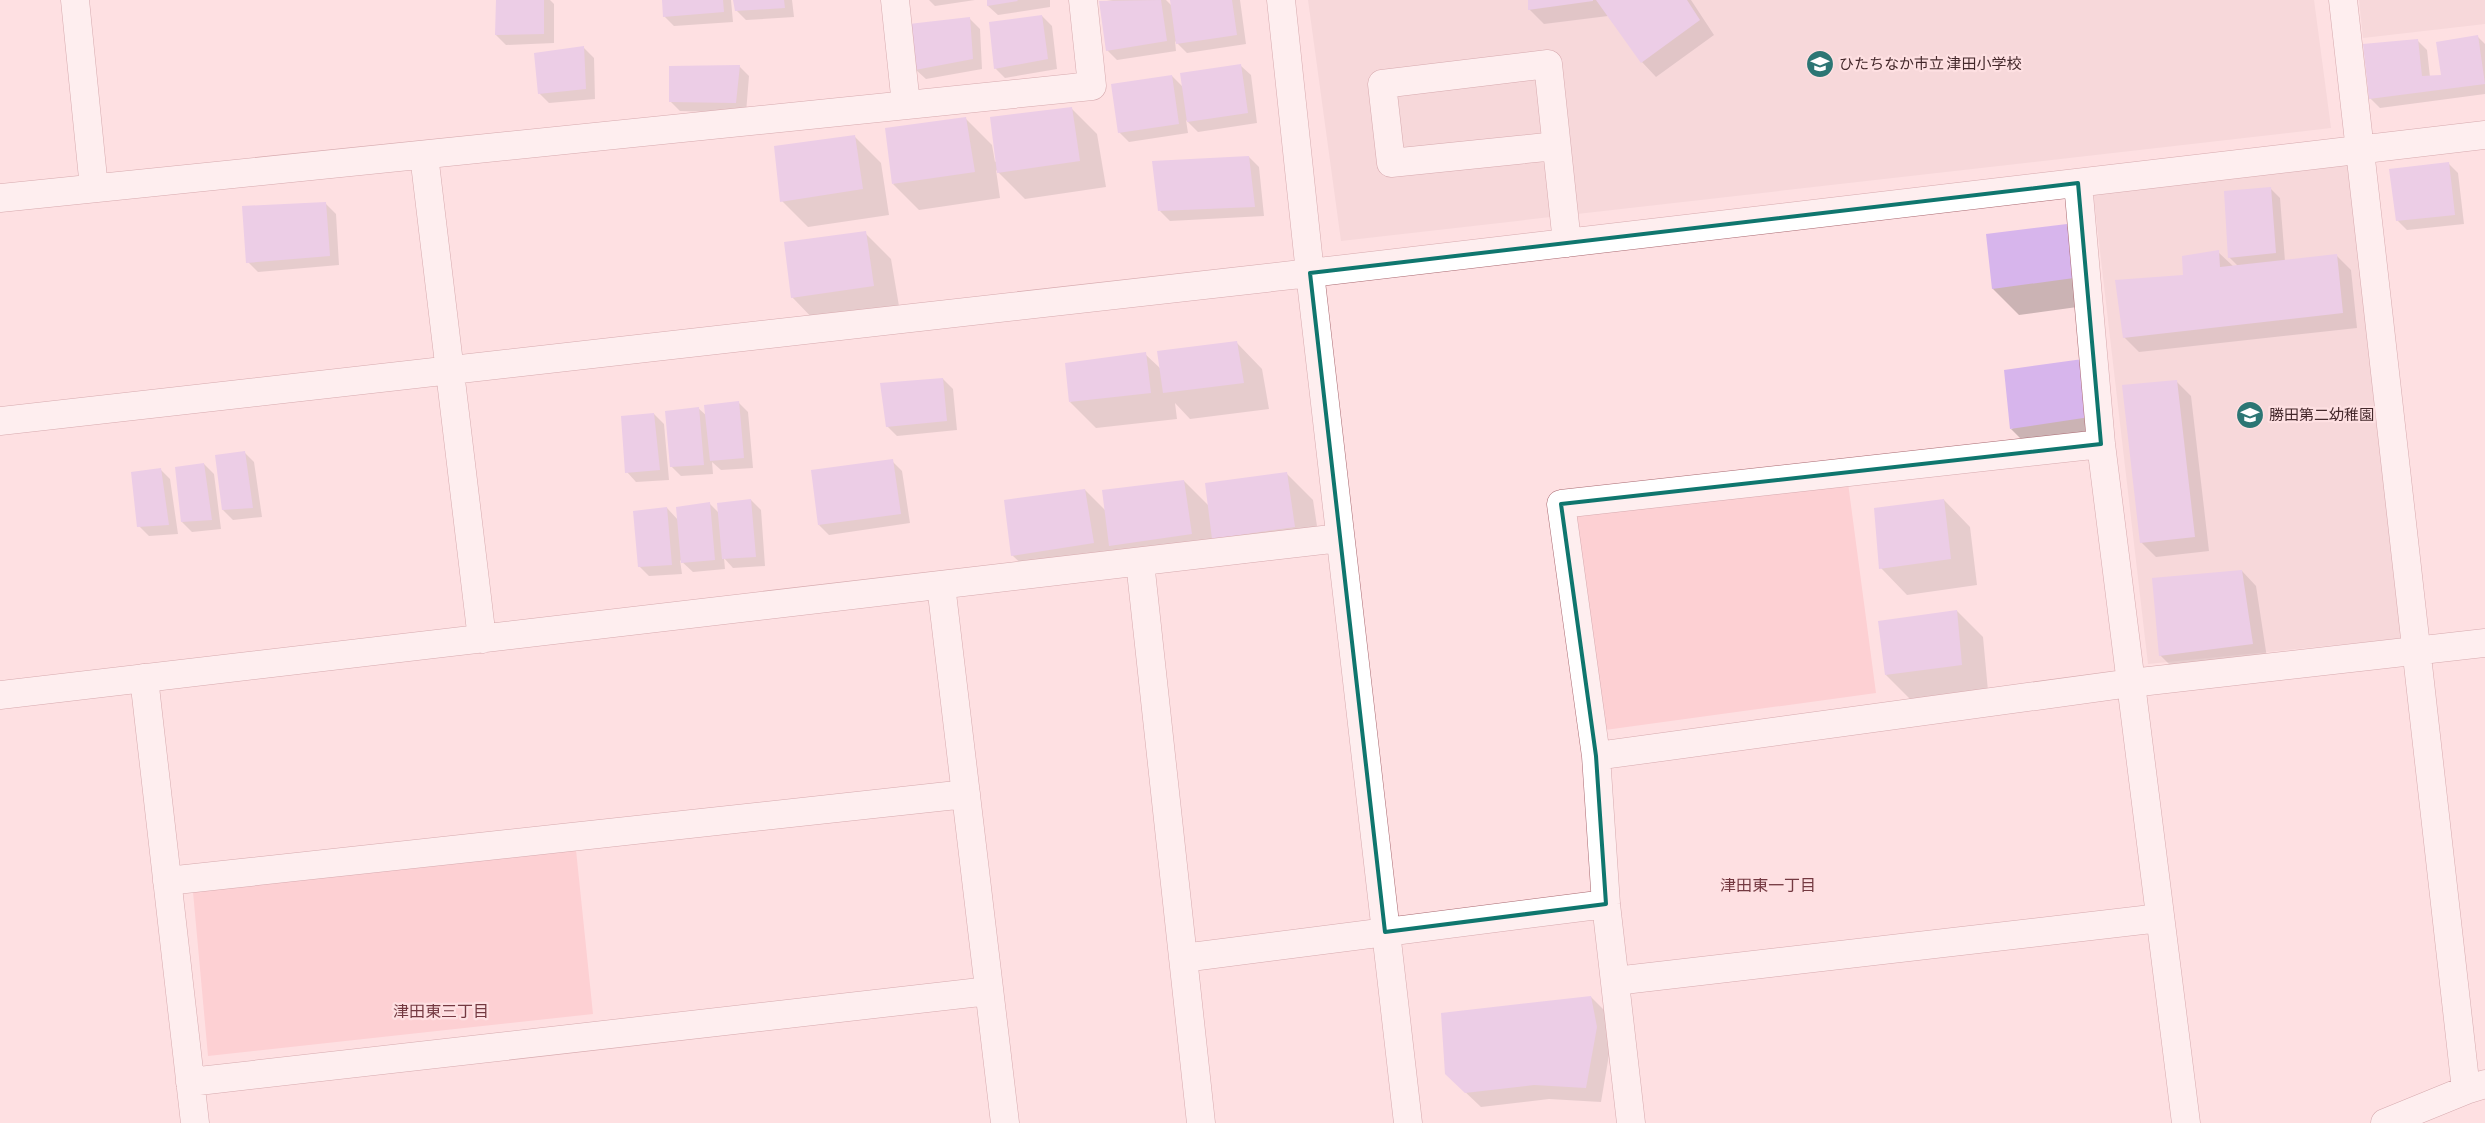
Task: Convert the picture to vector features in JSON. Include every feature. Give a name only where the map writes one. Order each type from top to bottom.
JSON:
[{"type":"street","points":[[77,0],[94,188]]},
{"type":"street","points":[[895,0],[906,104]]},
{"type":"street","points":[[0,198],[1092,86],[1083,0]]},
{"type":"street","points":[[1281,0],[1310,273],[1408,1123]]},
{"type":"street","points":[[2343,0],[2417,651],[2475,1087],[2384,1123]]},
{"type":"street","points":[[1556,146],[1391,163],[1382,84],[1548,64],[1567,243]]},
{"type":"street","points":[[0,421],[450,372],[2485,135]]},
{"type":"street","points":[[424,154],[482,639]]},
{"type":"street","points":[[2078,183],[2101,444],[2186,1123]]},
{"type":"street","points":[[1631,1123],[1606,904],[1596,756],[1561,504],[2101,444]]},
{"type":"street","points":[[0,695],[1340,538]]},
{"type":"street","points":[[1140,562],[1201,1123]]},
{"type":"street","points":[[941,585],[1005,1123]]},
{"type":"street","points":[[1596,756],[2131,683],[2485,643]]},
{"type":"street","points":[[144,678],[195,1123]]},
{"type":"street","points":[[167,881],[966,794]]},
{"type":"street","points":[[1183,958],[1606,904]]},
{"type":"street","points":[[1615,981],[2160,918]]},
{"type":"street","points":[[190,1082],[990,991]]},
{"type":"highlighted area","points":[[2078,183],[2101,444],[1561,504],[1596,756],[1606,904],[1385,932],[1310,273]]},
{"type":"shaded area","name":"ひたちなか市立 津田小学校","points":[[1308,0],[2314,0],[2331,128],[1341,241]]},
{"type":"shaded area","points":[[2359,0],[2485,0],[2485,24],[2363,38]]},
{"type":"shaded area","name":"勝田第二幼稚園","points":[[2352,160],[2406,638],[2148,664],[2093,191]]},
{"type":"shaded area","points":[[1848,483],[1876,693],[1605,730],[1574,515]]},
{"type":"shaded area","points":[[576,850],[593,1014],[208,1056],[193,892]]},
{"type":"building","points":[[496,0],[544,0],[544,34],[495,35]]},
{"type":"building","points":[[662,0],[723,0],[724,12],[663,17]]},
{"type":"building","points":[[733,0],[784,0],[785,8],[735,11]]},
{"type":"building","points":[[987,0],[1017,0],[1018,1],[987,6]]},
{"type":"building","points":[[1161,0],[1167,41],[1106,51],[1099,1]]},
{"type":"building","points":[[1170,0],[1232,0],[1237,35],[1176,44]]},
{"type":"building","points":[[1528,0],[1593,0],[1593,1],[1528,10]]},
{"type":"building","points":[[1596,0],[1687,0],[1700,20],[1641,63]]},
{"type":"building","points":[[1042,15],[1048,59],[994,69],[989,22]]},
{"type":"building","points":[[970,17],[973,59],[915,70],[909,24]]},
{"type":"building","points":[[2478,35],[2485,84],[2369,99],[2363,44],[2418,39],[2422,76],[2441,75],[2436,42]]},
{"type":"building","points":[[584,46],[586,89],[538,94],[534,53]]},
{"type":"building","points":[[1241,64],[1248,113],[1187,122],[1180,73]]},
{"type":"building","points":[[740,65],[736,103],[669,102],[669,66]]},
{"type":"building","points":[[1172,75],[1179,124],[1118,133],[1111,84]]},
{"type":"building","points":[[1072,107],[1080,161],[997,173],[990,117]]},
{"type":"building","points":[[966,117],[975,172],[892,184],[885,128]]},
{"type":"building","points":[[855,135],[863,189],[780,202],[774,146]]},
{"type":"building","points":[[1249,156],[1255,207],[1158,211],[1152,161]]},
{"type":"building","points":[[2449,162],[2455,215],[2396,221],[2389,169]]},
{"type":"building","points":[[2271,187],[2276,253],[2228,258],[2224,191]]},
{"type":"building","points":[[326,202],[330,256],[246,263],[242,206]]},
{"type":"building","points":[[2067,224],[2074,278],[1992,289],[1986,234]]},
{"type":"building","points":[[866,231],[874,286],[791,298],[784,242]]},
{"type":"building","points":[[2219,250],[2220,267],[2337,254],[2343,313],[2123,338],[2115,280],[2183,275],[2182,256]]},
{"type":"building","points":[[1237,341],[1244,383],[1163,393],[1157,351]]},
{"type":"building","points":[[1146,352],[1151,393],[1069,402],[1065,363]]},
{"type":"building","points":[[2083,359],[2090,417],[2010,429],[2004,370]]},
{"type":"building","points":[[943,378],[947,421],[886,427],[880,383]]},
{"type":"building","points":[[2177,380],[2195,537],[2140,543],[2122,385]]},
{"type":"building","points":[[739,401],[744,458],[710,461],[704,405]]},
{"type":"building","points":[[699,407],[704,465],[670,467],[665,411]]},
{"type":"building","points":[[654,413],[660,470],[625,473],[621,416]]},
{"type":"building","points":[[245,451],[253,508],[222,510],[215,455]]},
{"type":"building","points":[[893,459],[901,514],[818,525],[811,470]]},
{"type":"building","points":[[204,463],[212,520],[181,522],[175,467]]},
{"type":"building","points":[[161,468],[169,525],[137,527],[131,472]]},
{"type":"building","points":[[1287,472],[1295,527],[1212,539],[1205,483]]},
{"type":"building","points":[[1184,480],[1192,534],[1109,546],[1102,490]]},
{"type":"building","points":[[1085,489],[1094,543],[1011,556],[1004,500]]},
{"type":"building","points":[[751,499],[756,557],[722,559],[717,503]]},
{"type":"building","points":[[1944,499],[1951,559],[1879,569],[1874,508]]},
{"type":"building","points":[[710,502],[715,560],[681,563],[676,507]]},
{"type":"building","points":[[667,507],[672,565],[638,567],[633,511]]},
{"type":"building","points":[[2242,570],[2253,644],[2159,656],[2152,578]]},
{"type":"building","points":[[1957,610],[1962,665],[1885,675],[1878,621]]},
{"type":"building","points":[[1591,996],[1597,1027],[1586,1088],[1534,1085],[1465,1093],[1445,1074],[1441,1013]]},
{"type":"place","name":"ひたちなか市立 津田小学校","points":[[1820,64]]},
{"type":"place","name":"勝田第二幼稚園","points":[[2250,415]]},
{"type":"district","name":"津田東一丁目","points":[[1768,885]]},
{"type":"district","name":"津田東三丁目","points":[[441,1011]]}]
